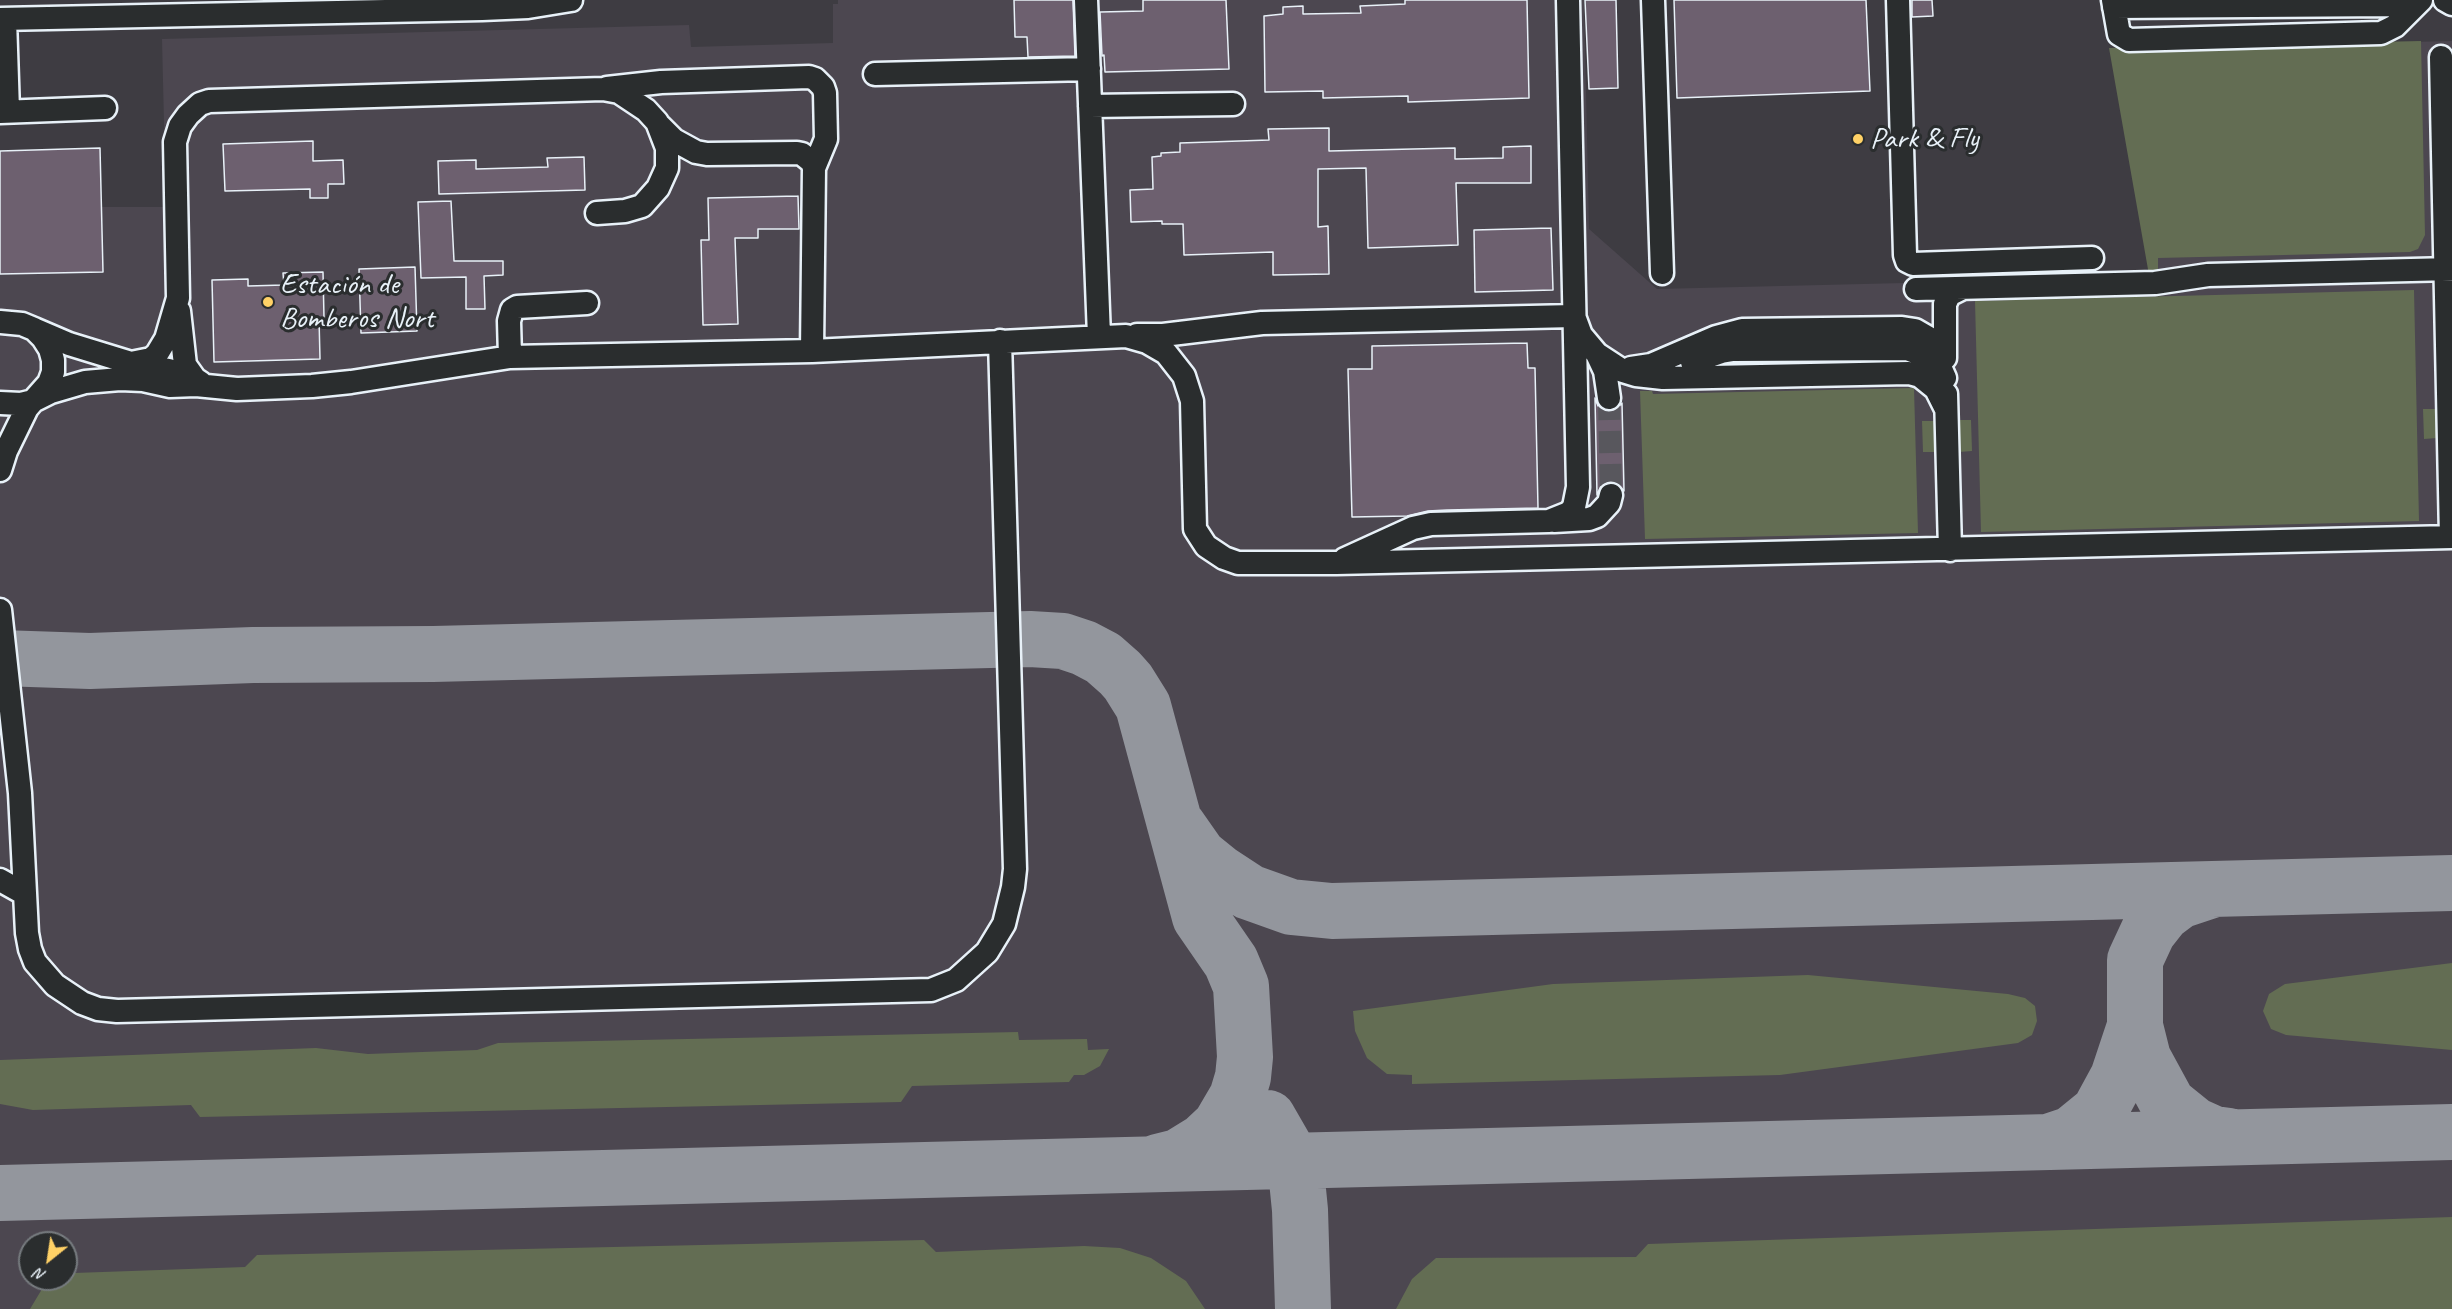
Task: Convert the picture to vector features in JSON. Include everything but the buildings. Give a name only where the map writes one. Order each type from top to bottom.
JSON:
[{"type":"street","points":[[105,108],[4,112],[2,19],[571,0]]},
{"type":"street","points":[[1086,0],[1099,336]]},
{"type":"street","points":[[1550,521],[1569,513],[1577,499],[1568,0]]},
{"type":"street","points":[[1653,0],[1662,273]]},
{"type":"street","points":[[1898,0],[1907,261],[1914,264],[2092,258]]},
{"type":"street","points":[[2396,10],[2381,33],[2129,40],[2122,37],[2118,31],[2113,3],[2396,10],[2421,0]]},
{"type":"street","points":[[2445,0],[2452,4]]},
{"type":"street","points":[[1126,336],[1147,342],[1166,353],[1179,367],[1188,385],[1192,401],[1195,524],[1200,539],[1224,558],[1246,564],[2451,537],[2449,269],[2441,57]]},
{"type":"street","points":[[875,74],[1089,69]]},
{"type":"street","points":[[203,386],[185,365],[178,298],[175,142],[183,121],[200,104],[209,100],[603,88],[661,82],[809,77],[815,79],[823,87],[825,93],[826,140],[814,168],[812,351]]},
{"type":"street","points":[[603,88],[619,92],[633,100],[646,110],[674,140],[696,152],[707,154],[797,153],[807,158],[814,168]]},
{"type":"street","points":[[1090,106],[1233,104]]},
{"type":"street","points":[[597,213],[636,209],[647,201],[658,188],[668,168],[667,148],[657,122]]},
{"type":"street","points":[[1916,289],[2155,283],[2208,275],[2449,269]]},
{"type":"street","points":[[1950,550],[1945,304],[1954,291],[1963,288]]},
{"type":"street","points":[[131,363],[151,359],[162,347],[178,298]]},
{"type":"street","points":[[510,357],[509,321],[512,310],[517,307],[587,303]]},
{"type":"street","points":[[0,403],[21,404],[85,382],[120,379],[142,380],[170,386],[277,388],[351,382],[510,357],[812,351],[1000,340],[1163,335],[1262,323],[1574,316]]},
{"type":"street","points":[[1574,316],[1581,335],[1604,363],[1636,375],[1663,378],[1909,373],[1920,376],[1936,389],[1946,409]]},
{"type":"street","points":[[3,324],[22,324],[69,344],[131,363],[169,370],[203,386]]},
{"type":"street","points":[[1604,363],[1627,368],[1651,365],[1716,337],[1742,330],[1902,328],[1914,330],[1934,341],[1945,355]]},
{"type":"street","points":[[0,470],[15,428],[33,401],[49,383],[52,372],[53,360],[50,349],[34,329]]},
{"type":"street","points":[[0,609],[20,793],[30,949],[45,975],[55,985],[82,1003],[98,1009],[117,1011],[931,990],[956,980],[977,963],[996,939],[1010,905],[1015,869],[1000,340]]},
{"type":"street","points":[[1636,375],[1659,373],[1733,350],[1907,349],[1928,357],[1941,369],[1945,378]]},
{"type":"street","points":[[1604,363],[1609,398]]},
{"type":"street","points":[[1335,563],[1363,552],[1396,534],[1431,524],[1589,519],[1597,516],[1609,503],[1611,495]]},
{"type":"street","points":[[0,880],[25,894]]},
{"type":"shaded area","points":[[838,0],[1584,0],[1589,229],[1657,289],[2151,277],[2111,49],[2452,41],[2452,1309],[0,1309],[0,151],[100,149],[101,207],[166,207],[162,39],[689,25],[691,47],[833,43],[833,4],[838,4]]},
{"type":"green space","points":[[2421,41],[2425,235],[2418,249],[2410,252],[2158,258],[2158,275],[2149,275],[2109,48]]},
{"type":"green space","points":[[2414,290],[2419,521],[1981,532],[1975,301]]},
{"type":"green space","points":[[1914,388],[1918,533],[1645,539],[1640,391],[1652,391],[1653,394]]},
{"type":"green space","points":[[2423,409],[2436,409],[2437,438],[2424,439]]},
{"type":"green space","points":[[1958,420],[1971,420],[1972,451],[1959,452]]},
{"type":"green space","points":[[1922,421],[1935,421],[1936,452],[1923,452]]},
{"type":"green space","points":[[2452,963],[2452,1050],[2286,1035],[2271,1029],[2263,1011],[2269,994],[2285,984]]},
{"type":"green space","points":[[1808,975],[2008,994],[2025,998],[2035,1006],[2037,1021],[2032,1035],[2018,1043],[1780,1075],[1412,1084],[1412,1075],[1387,1074],[1367,1058],[1355,1031],[1353,1011],[1553,984]]},
{"type":"green space","points":[[1018,1032],[1019,1040],[1087,1039],[1088,1050],[1109,1049],[1100,1066],[1084,1075],[1074,1075],[1069,1082],[912,1086],[901,1102],[200,1117],[191,1105],[33,1110],[0,1104],[0,1060],[316,1048],[368,1054],[477,1050],[498,1043]]},
{"type":"green space","points":[[2452,1217],[2452,1309],[1396,1309],[1412,1279],[1436,1258],[1636,1257],[1648,1244]]},
{"type":"green space","points":[[924,1240],[936,1252],[1084,1246],[1120,1248],[1151,1258],[1186,1281],[1205,1309],[30,1309],[41,1291],[78,1291],[78,1273],[245,1267],[257,1255]]},
{"type":"taxiway","points":[[0,658],[90,661],[253,655],[433,654],[1030,639],[1063,641],[1084,648],[1103,658],[1120,673],[1143,706],[1200,917],[1231,962],[1241,986],[1245,1057],[1243,1077],[1237,1097],[1220,1126],[1204,1141],[1178,1157],[1158,1162]]},
{"type":"taxiway","points":[[1178,826],[1199,856],[1249,892],[1291,907],[1332,911],[2452,883]]},
{"type":"taxiway","points":[[2212,890],[2179,901],[2163,913],[2148,932],[2135,960],[2135,1026],[2143,1058],[2168,1104],[2194,1125],[2214,1134],[2229,1136]]},
{"type":"taxiway","points":[[2048,1142],[2072,1134],[2099,1112],[2118,1077],[2135,1026]]},
{"type":"taxiway","points":[[1268,1118],[1287,1151],[1297,1180],[1303,1309]]},
{"type":"taxiway","points":[[0,1193],[2452,1132]]},
{"type":"tunnel","points":[[1609,398],[1611,495]]},
{"type":"place","name":"Park & Fly","points":[[1858,139]]},
{"type":"place","name":"Estación de Bomberos Nort","points":[[268,302]]}]
